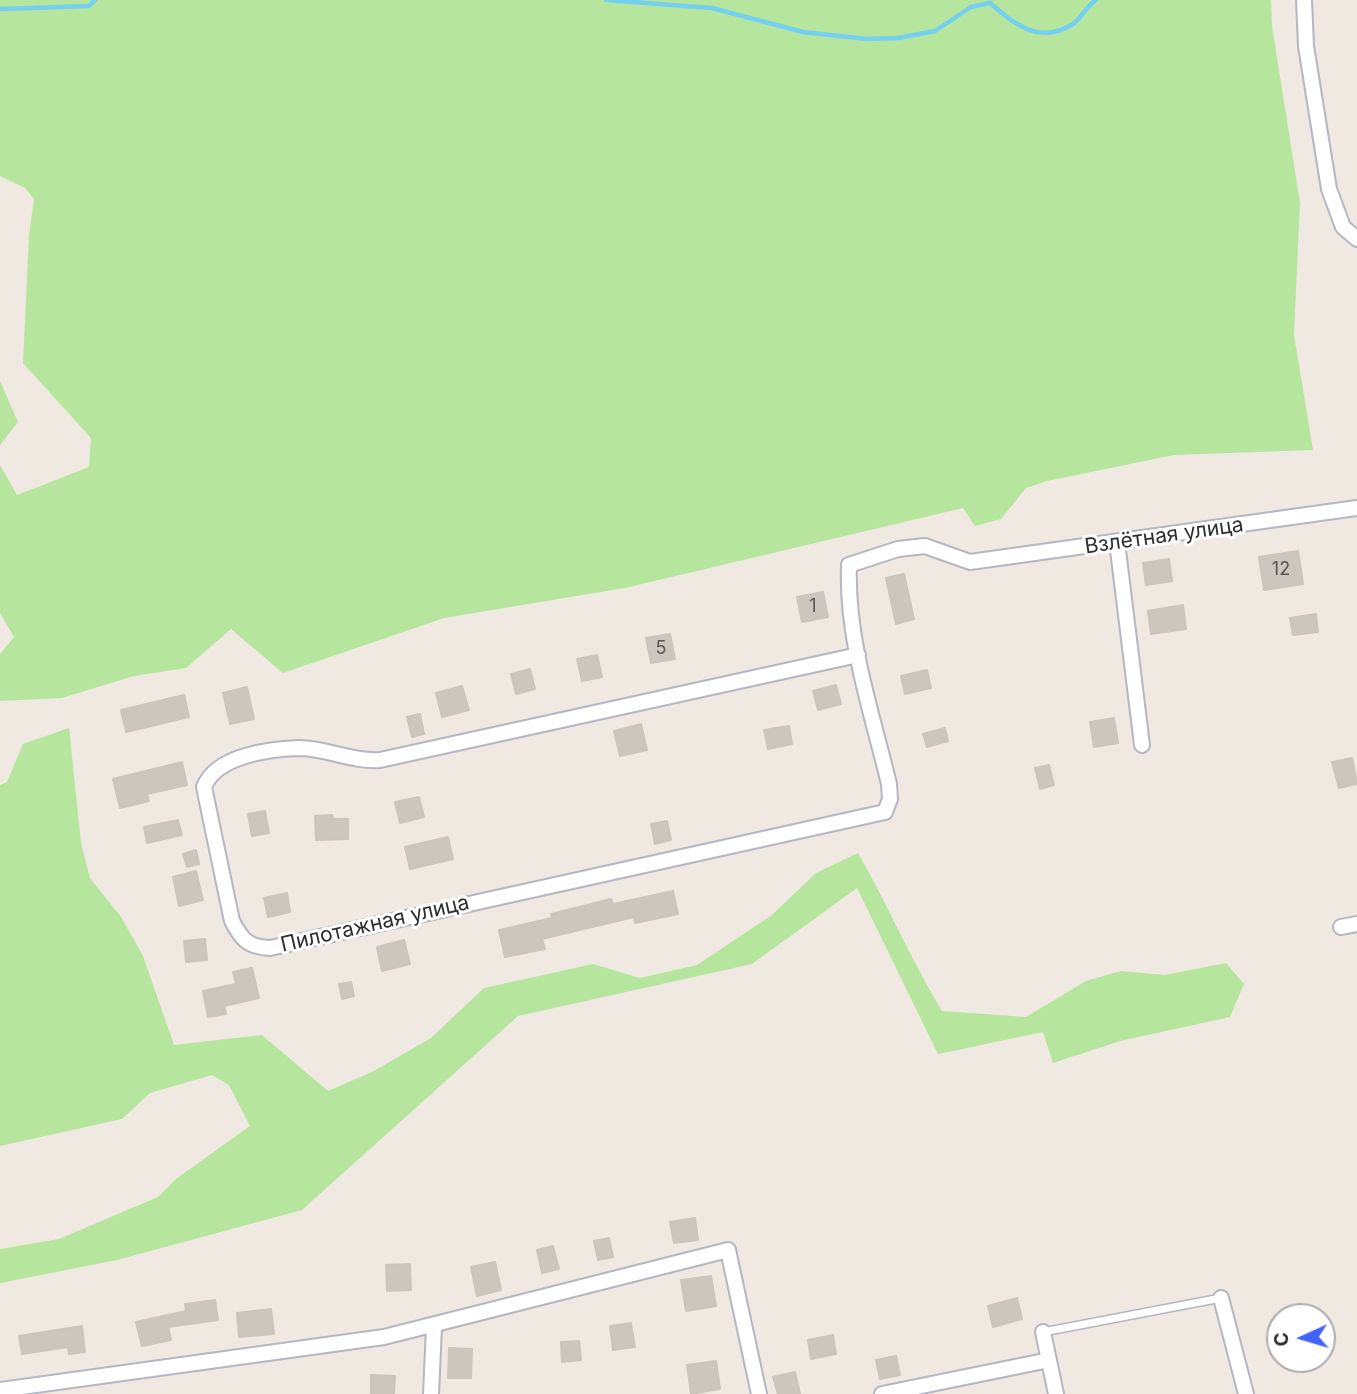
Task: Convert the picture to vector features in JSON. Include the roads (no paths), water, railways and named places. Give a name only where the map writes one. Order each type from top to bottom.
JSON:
[{"type":"street","points":[[1304,0],[1306,46],[1329,189],[1343,227],[1357,239]]},
{"type":"street","name":"Взлётная улица","points":[[970,562],[1357,508]]},
{"type":"street","points":[[1117,542],[1142,745]]},
{"type":"street","name":"Пилотажная улица","points":[[858,655],[380,760],[368,761],[301,748],[245,758],[216,768],[209,775],[204,787],[232,921],[242,940],[255,947],[270,948],[885,812],[890,799],[889,784],[858,655],[848,586],[849,565],[898,550],[925,546],[970,562]]},
{"type":"street","points":[[1341,927],[1357,924]]},
{"type":"street","points":[[0,1390],[384,1337],[434,1327],[728,1250],[759,1394]]},
{"type":"street","points":[[1221,1298],[1246,1394]]},
{"type":"street","points":[[431,1394],[434,1327]]},
{"type":"street","points":[[1043,1332],[1056,1394]]},
{"type":"street","points":[[882,1394],[1049,1360]]},
{"type":"lane","points":[[1043,1332],[1221,1298]]},
{"type":"waterway","points":[[0,9],[89,6],[95,0]]},
{"type":"waterway","points":[[606,0],[712,8],[803,32],[867,39],[898,38],[935,31],[971,7],[990,3],[1028,30],[1050,33],[1073,24],[1096,0]]}]
